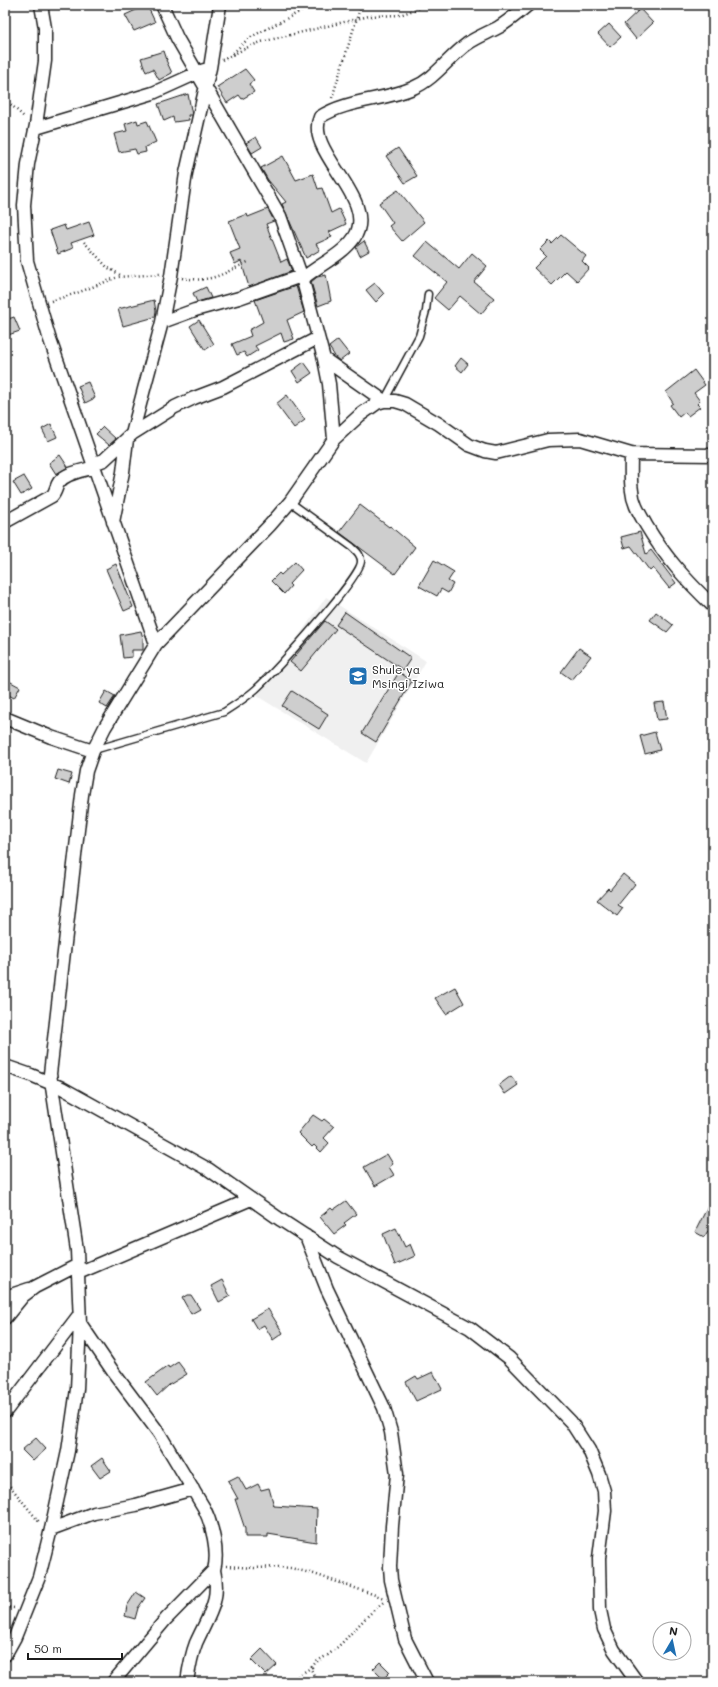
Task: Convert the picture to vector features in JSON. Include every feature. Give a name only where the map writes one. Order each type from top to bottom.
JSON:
[{"type":"street","points":[[41,5],[45,28],[45,61],[36,127],[28,164],[24,205],[24,230],[27,262],[49,337],[112,522],[156,644]]},
{"type":"street","points":[[162,5],[177,38],[280,216],[302,278],[324,359],[330,392],[334,439]]},
{"type":"street","points":[[112,522],[130,436],[162,322],[171,276],[186,173],[210,68],[220,5]]},
{"type":"street","points":[[162,322],[189,312],[302,278],[348,244],[357,232],[359,215],[356,204],[323,146],[318,134],[318,122],[320,117],[328,112],[349,105],[406,91],[419,86],[433,76],[465,45],[500,26],[528,5]]},
{"type":"street","points":[[36,127],[153,93],[210,68]]},
{"type":"street","points":[[5,522],[52,496],[56,492],[58,483],[69,475],[94,466],[109,456],[130,436],[175,407],[223,387],[318,338]]},
{"type":"street","points":[[324,359],[384,401]]},
{"type":"street","points":[[5,1655],[15,1637],[33,1595],[51,1532],[76,1408],[80,1319],[78,1269],[73,1224],[50,1083],[50,1064],[77,834],[86,772],[93,751],[105,727],[156,644],[250,547],[290,502],[334,439],[360,415],[377,403],[384,401],[395,401],[405,404],[439,424],[469,445],[485,451],[496,453],[548,440],[580,439],[631,454],[713,455]]},
{"type":"street","points":[[631,454],[631,486],[636,508],[658,546],[682,576],[713,606]]},
{"type":"street","points":[[5,718],[51,737],[93,751]]},
{"type":"street","points":[[5,1066],[50,1083],[76,1096],[208,1169],[338,1257],[470,1328],[509,1358],[571,1422],[589,1450],[599,1474],[604,1492],[604,1511],[599,1558],[598,1588],[600,1610],[604,1629],[614,1650],[637,1682]]},
{"type":"street","points":[[5,1297],[34,1287],[251,1199]]},
{"type":"street","points":[[306,1236],[327,1289],[384,1408],[391,1432],[397,1474],[392,1532],[391,1580],[405,1639],[427,1682]]},
{"type":"street","points":[[5,1318],[23,1296],[34,1287]]},
{"type":"street","points":[[5,1412],[80,1319]]},
{"type":"street","points":[[80,1319],[114,1373],[163,1439],[208,1517],[214,1538],[216,1586],[214,1605],[191,1657],[187,1682]]},
{"type":"street","points":[[51,1532],[94,1513],[136,1505],[192,1489]]},
{"type":"street","points":[[113,1682],[166,1619],[215,1567]]},
{"type":"lane","points":[[384,401],[419,336],[423,324],[428,294]]},
{"type":"lane","points":[[93,751],[224,712],[234,706],[256,689],[330,608],[359,570],[362,562],[360,555],[352,547],[290,502]]},
{"type":"path","points":[[231,55],[249,38],[313,5]]},
{"type":"path","points":[[328,112],[361,5]]},
{"type":"path","points":[[210,68],[231,55],[261,42],[369,16],[400,15],[427,5]]},
{"type":"path","points":[[5,99],[36,127]]},
{"type":"path","points":[[84,242],[107,267],[122,277]]},
{"type":"path","points":[[39,303],[77,293],[122,277],[157,274],[195,280],[210,279],[248,262]]},
{"type":"path","points":[[5,1480],[51,1532]]},
{"type":"path","points":[[215,1567],[291,1568],[314,1574],[387,1599],[376,1607],[338,1647],[292,1682]]},
{"type":"path","points":[[312,1667],[312,1671],[317,1682]]},
{"type":"shaded area","points":[[326,597],[426,661],[366,763],[257,696]]},
{"type":"building","points":[[147,5],[155,22],[134,31],[125,15]]},
{"type":"building","points":[[640,9],[653,23],[636,39],[624,24]]},
{"type":"building","points":[[609,24],[621,37],[610,47],[598,34]]},
{"type":"building","points":[[164,51],[172,73],[159,80],[153,69],[146,72],[141,58]]},
{"type":"building","points":[[245,69],[254,80],[249,84],[254,92],[242,99],[239,95],[227,103],[217,87]]},
{"type":"building","points":[[188,94],[192,115],[188,115],[189,120],[174,122],[173,117],[164,121],[158,104]]},
{"type":"building","points":[[137,120],[138,124],[147,121],[156,142],[145,147],[146,152],[137,154],[135,149],[119,152],[114,134],[127,131],[125,124]]},
{"type":"building","points":[[256,137],[262,147],[252,153],[246,143]]},
{"type":"building","points":[[398,148],[417,176],[405,183],[386,156]]},
{"type":"building","points":[[283,156],[296,180],[313,174],[318,189],[322,188],[331,213],[339,209],[346,224],[329,232],[332,237],[316,244],[320,250],[306,258],[282,204],[286,202],[268,180],[261,168]]},
{"type":"building","points":[[398,190],[424,222],[402,241],[389,226],[393,223],[379,203]]},
{"type":"building","points":[[268,209],[274,221],[266,224],[281,262],[287,259],[292,271],[249,287],[241,261],[235,264],[230,253],[240,249],[229,221],[247,214],[248,217]]},
{"type":"building","points":[[89,222],[94,235],[71,243],[73,248],[58,254],[50,230],[64,225],[66,230]]},
{"type":"building","points":[[561,235],[586,256],[582,261],[589,268],[577,281],[566,271],[552,285],[534,268],[546,256],[540,250],[549,241],[552,244]]},
{"type":"building","points":[[364,241],[369,251],[360,256],[356,247]]},
{"type":"building","points":[[427,242],[459,269],[472,253],[487,266],[474,282],[494,298],[481,314],[460,296],[448,310],[434,298],[447,282],[415,256]]},
{"type":"building","points":[[326,275],[331,301],[318,306],[311,282],[317,277]]},
{"type":"building","points":[[375,283],[384,294],[376,302],[366,290]]},
{"type":"building","points":[[296,286],[304,312],[287,320],[294,339],[284,342],[281,333],[255,346],[258,350],[247,357],[244,352],[237,355],[232,344],[251,336],[249,330],[263,322],[255,300]]},
{"type":"building","points":[[206,287],[211,298],[197,302],[193,293]]},
{"type":"building","points":[[154,300],[156,311],[155,317],[123,326],[118,309]]},
{"type":"building","points":[[14,317],[20,331],[5,336],[5,320]]},
{"type":"building","points":[[199,320],[214,344],[205,350],[190,326]]},
{"type":"building","points":[[338,340],[349,354],[340,361],[336,358],[329,347]]},
{"type":"building","points":[[461,358],[468,364],[462,372],[455,366]]},
{"type":"building","points":[[304,362],[312,373],[299,382],[292,371]]},
{"type":"building","points":[[694,370],[705,385],[694,393],[700,401],[697,404],[700,407],[688,416],[685,412],[679,417],[670,405],[673,403],[666,392]]},
{"type":"building","points":[[88,382],[95,398],[85,403],[78,386]]},
{"type":"building","points":[[287,395],[305,420],[294,428],[276,404]]},
{"type":"building","points":[[51,424],[57,437],[48,441],[42,429]]},
{"type":"building","points":[[103,427],[116,439],[109,445],[96,434]]},
{"type":"building","points":[[60,455],[68,467],[56,474],[49,463]]},
{"type":"building","points":[[24,476],[32,489],[21,495],[13,482]]},
{"type":"building","points":[[360,505],[389,527],[390,526],[415,547],[395,574],[339,532]]},
{"type":"building","points":[[640,532],[646,554],[651,550],[676,583],[669,588],[653,568],[650,571],[631,546],[624,548],[621,537]]},
{"type":"building","points":[[434,560],[454,572],[448,581],[453,584],[448,593],[441,589],[437,596],[419,586]]},
{"type":"building","points":[[295,562],[302,570],[289,584],[291,586],[284,594],[271,581],[279,573],[281,575]]},
{"type":"building","points":[[116,564],[133,607],[124,611],[106,569]]},
{"type":"building","points":[[345,612],[411,658],[403,670],[336,625]]},
{"type":"building","points":[[656,612],[673,625],[667,632],[650,620]]},
{"type":"building","points":[[325,621],[336,629],[301,671],[290,662]]},
{"type":"building","points":[[141,631],[143,638],[143,650],[132,650],[132,657],[123,658],[120,635]]},
{"type":"building","points":[[579,648],[591,656],[572,680],[561,672]]},
{"type":"building","points":[[399,672],[412,681],[376,742],[362,733]]},
{"type":"building","points":[[9,681],[20,687],[14,698],[5,693],[5,687]]},
{"type":"building","points":[[106,691],[115,696],[107,708],[99,703]]},
{"type":"building","points":[[292,691],[328,714],[319,729],[282,706]]},
{"type":"building","points":[[664,702],[667,719],[657,720],[654,703]]},
{"type":"building","points":[[655,732],[660,750],[645,754],[640,736]]},
{"type":"building","points":[[58,770],[72,774],[69,784],[55,779]]},
{"type":"building","points":[[623,874],[635,884],[618,905],[623,908],[617,916],[597,900],[608,888],[610,890]]},
{"type":"building","points":[[455,987],[464,1003],[446,1014],[435,998]]},
{"type":"building","points":[[511,1076],[518,1085],[505,1094],[499,1085]]},
{"type":"building","points":[[313,1115],[322,1121],[324,1119],[334,1127],[324,1138],[329,1143],[321,1152],[314,1145],[312,1147],[298,1133]]},
{"type":"building","points":[[387,1154],[393,1164],[389,1167],[394,1175],[375,1186],[364,1167]]},
{"type":"building","points":[[713,1196],[713,1232],[708,1231],[704,1237],[695,1232]]},
{"type":"building","points":[[346,1201],[356,1214],[344,1223],[346,1225],[334,1234],[320,1217],[331,1208],[333,1210]]},
{"type":"building","points":[[396,1228],[405,1247],[410,1244],[415,1256],[395,1265],[383,1234]]},
{"type":"building","points":[[222,1280],[230,1296],[219,1302],[211,1286]]},
{"type":"building","points":[[187,1295],[191,1295],[200,1309],[191,1314],[182,1298]]},
{"type":"building","points":[[268,1309],[283,1333],[273,1340],[264,1325],[257,1329],[251,1319]]},
{"type":"building","points":[[178,1362],[187,1374],[169,1385],[157,1396],[146,1382],[168,1366],[169,1368]]},
{"type":"building","points":[[433,1372],[442,1389],[416,1401],[406,1382],[416,1376],[418,1379]]},
{"type":"building","points":[[36,1438],[46,1449],[33,1461],[22,1450]]},
{"type":"building","points":[[102,1458],[111,1471],[100,1478],[91,1466]]},
{"type":"building","points":[[238,1476],[246,1490],[258,1484],[261,1490],[269,1488],[274,1506],[317,1509],[316,1542],[268,1534],[268,1537],[245,1537],[245,1529],[235,1499],[238,1499],[228,1481]]},
{"type":"building","points":[[136,1592],[145,1598],[138,1608],[135,1619],[125,1616],[127,1606]]},
{"type":"building","points":[[262,1649],[277,1665],[266,1675],[251,1660]]},
{"type":"building","points":[[380,1662],[390,1672],[383,1679],[373,1669]]},
{"type":"place","name":"Shule ya Msingi Iziwa","points":[[358,676]]}]
